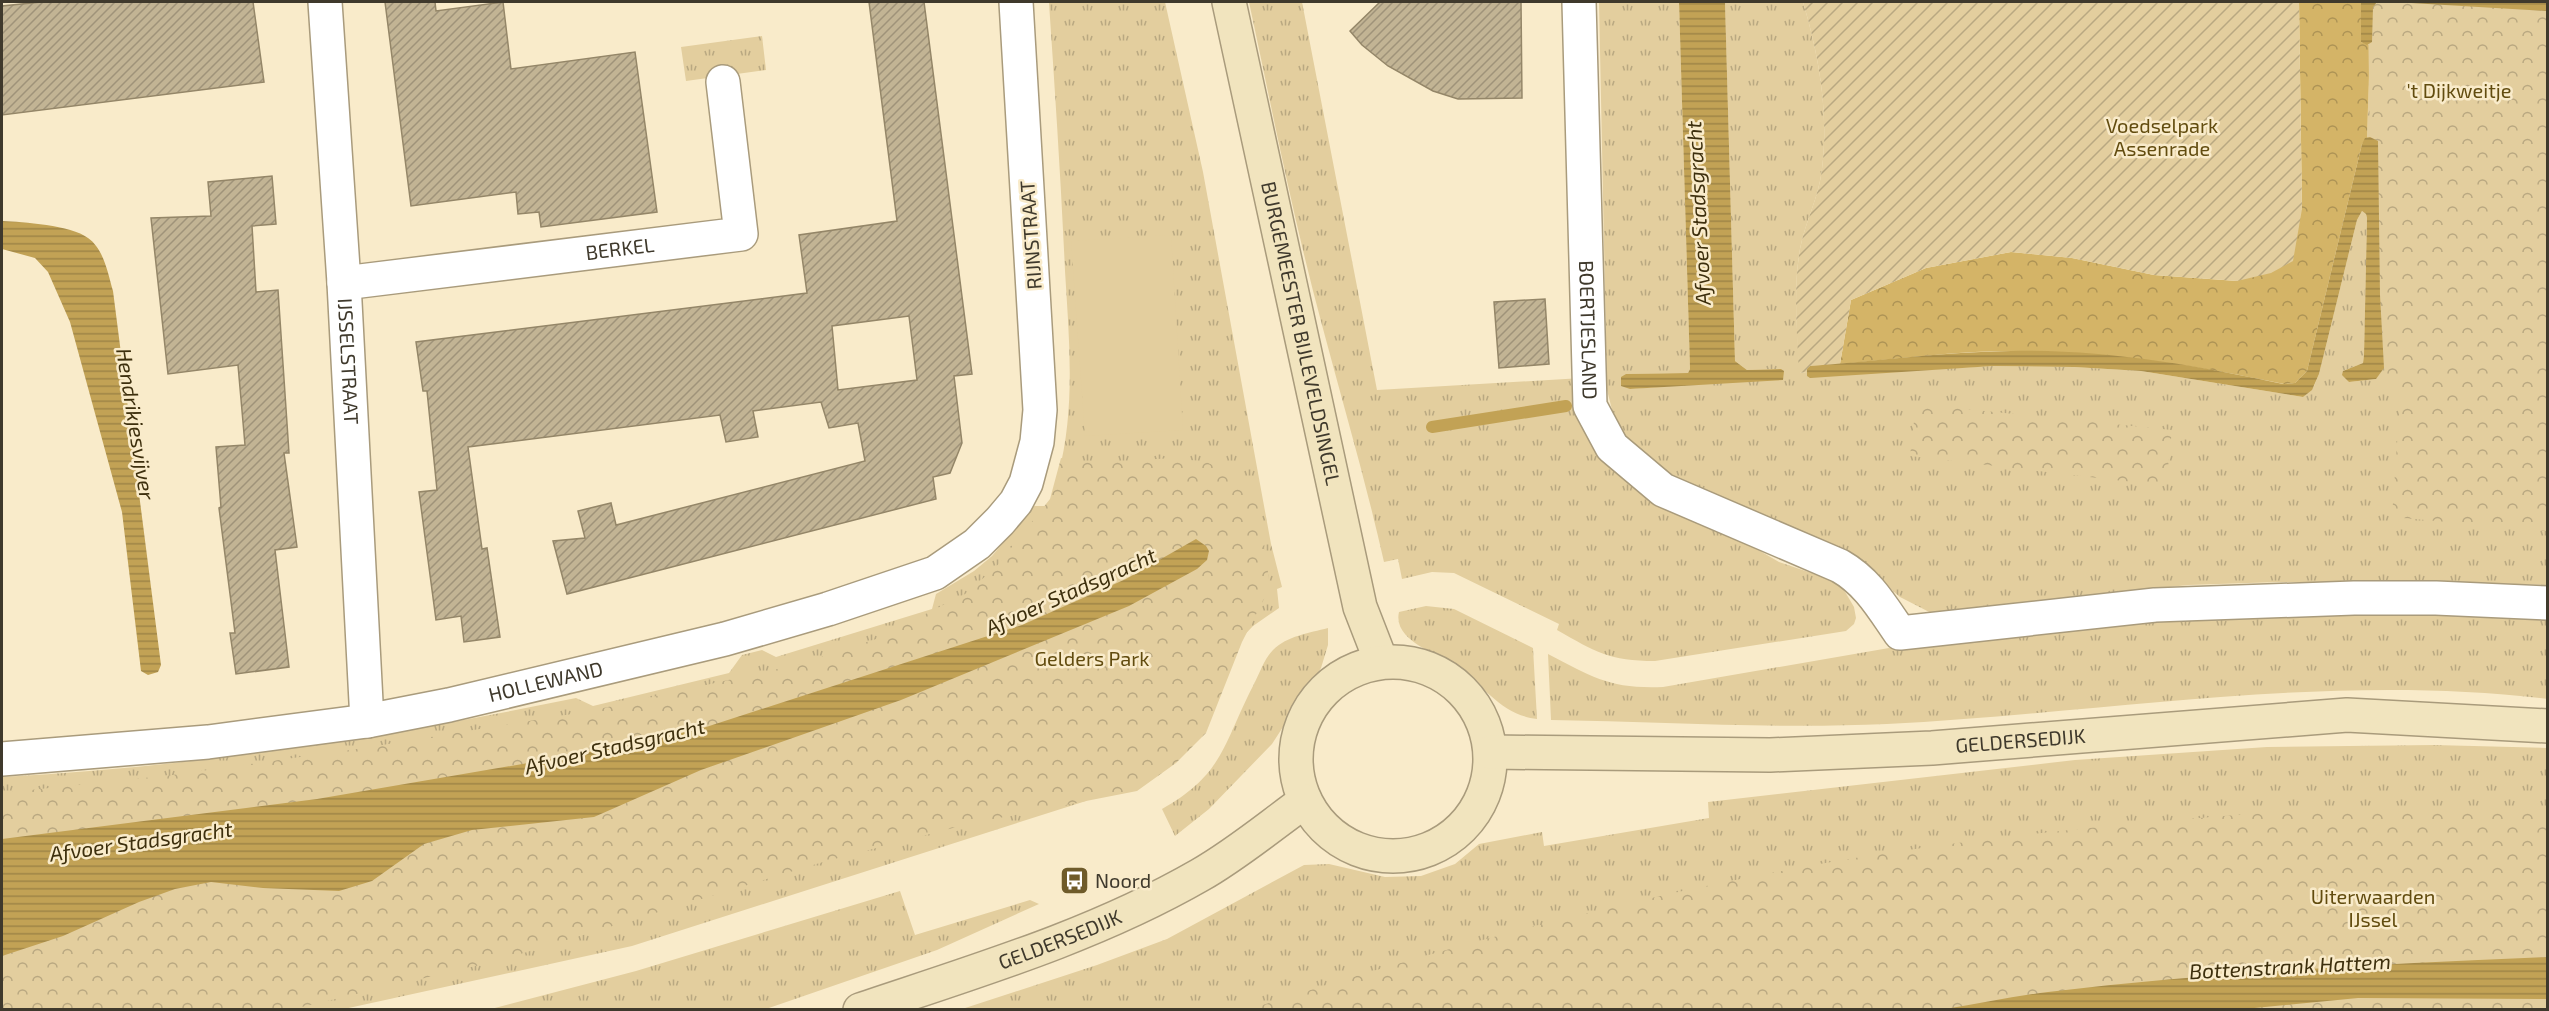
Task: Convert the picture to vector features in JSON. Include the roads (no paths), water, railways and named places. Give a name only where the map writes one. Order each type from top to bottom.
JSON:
[{"type":"main road","name":"BURGEMEESTER BIJLEVELDSINGEL","points":[[1229,2],[1360,608],[1381,661]]},
{"type":"main road","points":[[1381,661],[1420,664],[1456,683],[1481,714],[1491,752],[1486,791],[1467,824],[1436,848],[1399,857],[1360,852],[1327,832],[1305,801],[1297,779],[1295,756],[1298,733],[1307,712],[1320,693],[1338,677],[1358,666],[1381,661]]},
{"type":"main road","name":"GELDERSEDIJK","points":[[1491,752],[1770,755],[1932,748],[2347,715],[2547,726]]},
{"type":"main road","name":"GELDERSEDIJK","points":[[860,1010],[1026,955],[1100,925],[1201,875],[1305,801]]},
{"type":"street","name":"IJSSELSTRAAT","points":[[324,2],[344,283],[367,721]]},
{"type":"street","name":"RIJNSTRAAT","points":[[1016,2],[1040,373],[1040,410],[1031,467]]},
{"type":"street","name":"BOERTJESLAND","points":[[1579,2],[1590,406],[1612,447],[1663,490],[1840,566],[1857,576],[1871,590],[1900,633],[2155,605],[2366,598],[2436,598],[2547,603]]},
{"type":"street","name":"BERKEL","points":[[344,283],[741,234],[723,82]]},
{"type":"street","name":"HOLLEWAND","points":[[2,759],[208,742],[367,721],[450,705],[725,639],[828,609],[935,573],[977,544],[1000,521],[1016,502],[1031,467]]},
{"type":"water","points":[[1679,2],[1725,2],[1735,361],[1747,370],[1781,369],[1784,371],[1783,380],[1630,389],[1621,386],[1621,377],[1626,374],[1688,373],[1690,369]]},
{"type":"water","points":[[2361,2],[2377,2],[2373,7],[2372,42],[2367,45],[2361,42]]},
{"type":"water","points":[[2394,2],[2547,2],[2547,11]]},
{"type":"water","points":[[2370,137],[2378,141],[2380,295],[2384,368],[2376,379],[2349,382],[2342,375],[2343,371],[2363,363],[2364,355],[2367,218],[2362,211],[2357,220],[2319,374],[2312,390],[2303,397],[2141,371],[2074,367],[1993,366],[1810,378],[1807,376],[1807,369],[1810,366],[1961,353],[2045,351],[2148,360],[2283,384],[2295,383],[2307,371],[2362,144],[2365,138]]},
{"type":"water","points":[[2,221],[46,225],[70,230],[88,238],[98,249],[105,262],[113,291],[161,665],[158,672],[148,675],[141,671],[122,512],[70,322],[48,272],[35,258],[2,249]]},
{"type":"water","points":[[1196,539],[1209,551],[1207,560],[1197,569],[1129,606],[901,700],[701,770],[594,817],[472,830],[424,844],[372,881],[339,891],[263,888],[211,882],[175,889],[139,902],[63,936],[2,956],[2,839],[317,799],[575,755],[700,729],[1022,625],[1126,579]]},
{"type":"water","points":[[2547,957],[2547,999],[2358,998],[2234,1010],[1945,1009],[2035,994],[2173,979],[2360,966]]},
{"type":"waterway","name":"Afvoer Stadsgracht","points":[[1432,427],[1566,406]]},
{"type":"place","name":"Noord","points":[[1074,881]]},
{"type":"park label","name":"'t Dijkweitje","points":[[2459,91]]},
{"type":"park label","name":"Voedselpark Assenrade","points":[[2162,138]]},
{"type":"park label","name":"Gelders Park","points":[[1092,659]]},
{"type":"park label","name":"Uiterwaarden IJssel","points":[[2373,908]]},
{"type":"water label","name":"Hendrikjesvijver","points":[[135,424]]},
{"type":"water label","name":"Bottenstrank Hattem","points":[[2290,967]]}]
